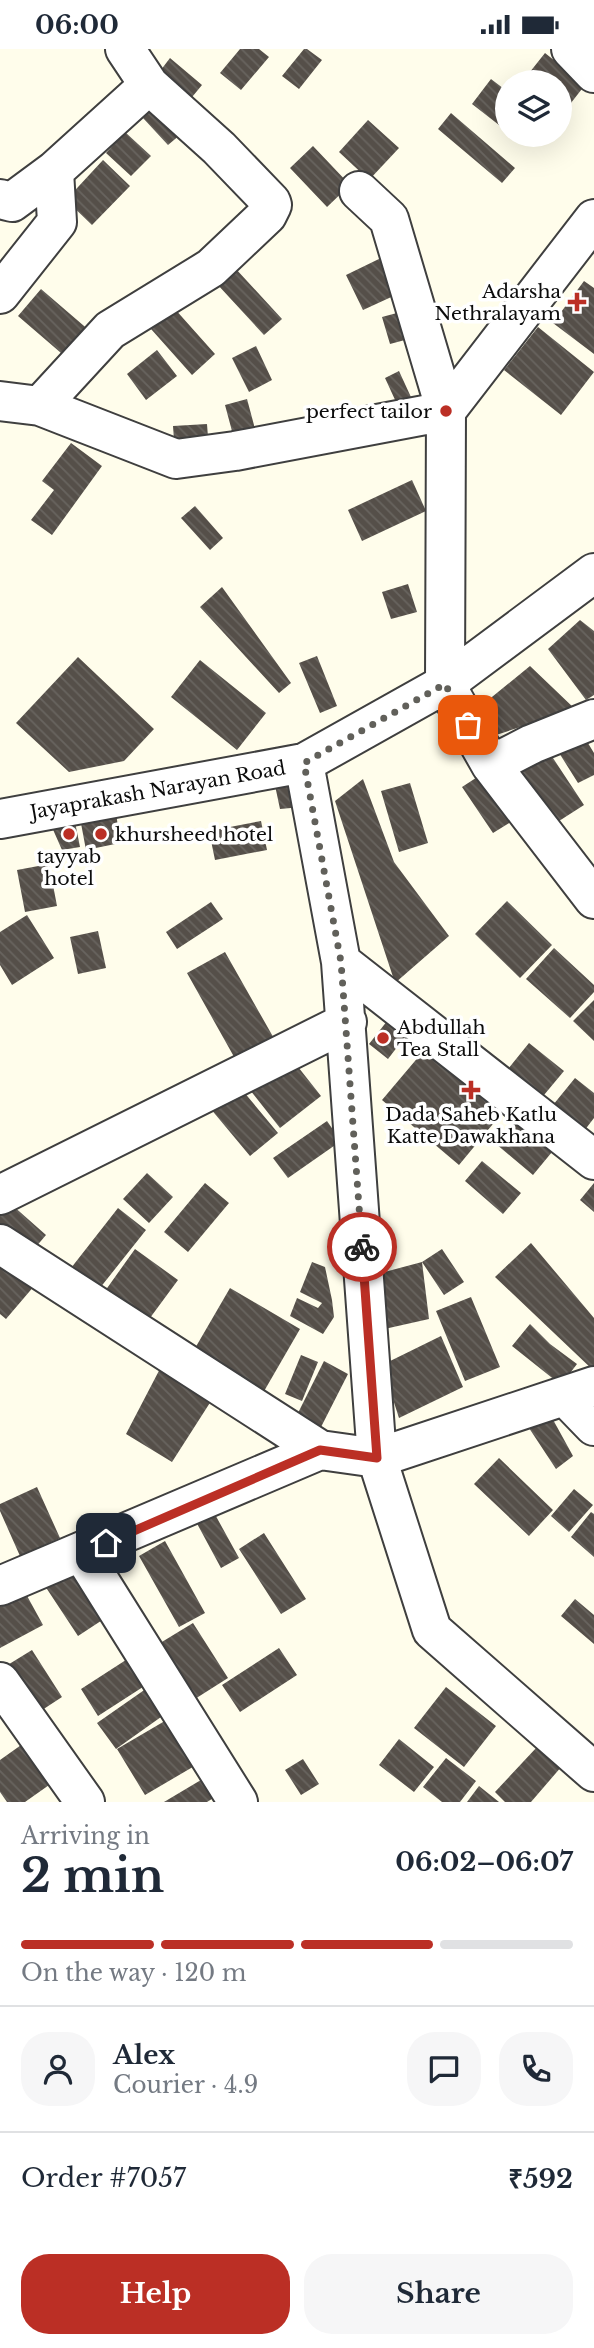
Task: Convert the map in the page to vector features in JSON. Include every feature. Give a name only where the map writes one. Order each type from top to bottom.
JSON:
[{"type":"street","points":[[40,406],[110,330],[211,268],[267,215],[272,205],[219,148],[149,85],[125,49]]},
{"type":"street","points":[[571,49],[594,73]]},
{"type":"street","points":[[0,199],[12,202],[54,171],[149,85]]},
{"type":"street","points":[[0,294],[57,222],[54,171]]},
{"type":"street","points":[[359,191],[389,219],[446,411],[445,684],[491,765],[594,899]]},
{"type":"street","points":[[0,401],[40,406],[176,459],[235,451],[446,411],[594,219]]},
{"type":"street","name":"Jayaprakash Narayan Road","points":[[0,819],[304,763],[445,684],[594,573]]},
{"type":"street","points":[[491,765],[531,744],[594,719]]},
{"type":"street","points":[[304,763],[341,962],[377,1458],[432,1630],[594,1772]]},
{"type":"street","points":[[341,962],[594,1160]]},
{"type":"street","points":[[0,1195],[346,1022]]},
{"type":"street","points":[[0,1244],[320,1450],[377,1458],[580,1391],[594,1426]]},
{"type":"street","points":[[0,1586],[320,1450]]},
{"type":"street","points":[[82,1553],[238,1802]]},
{"type":"street","points":[[0,1682],[85,1802]]},
{"type":"building","points":[[240,49],[259,49],[269,57],[241,90],[220,73]]},
{"type":"building","points":[[304,49],[322,60],[299,89],[282,76]]},
{"type":"building","points":[[545,53],[566,70],[532,70]]},
{"type":"building","points":[[170,58],[202,85],[183,108],[154,79]]},
{"type":"building","points":[[572,75],[585,85],[572,102]]},
{"type":"building","points":[[491,79],[495,82],[495,122],[472,104]]},
{"type":"building","points":[[161,101],[187,129],[168,145],[143,118]]},
{"type":"building","points":[[451,113],[515,168],[502,183],[438,129]]},
{"type":"building","points":[[368,120],[399,148],[369,180],[339,152]]},
{"type":"building","points":[[125,132],[151,156],[131,176],[106,153]]},
{"type":"building","points":[[313,146],[350,185],[327,207],[290,168]]},
{"type":"building","points":[[103,160],[130,186],[92,225],[66,200]]},
{"type":"building","points":[[383,257],[400,293],[363,310],[346,275]]},
{"type":"building","points":[[235,268],[282,319],[264,335],[217,284]]},
{"type":"building","points":[[584,281],[594,288],[594,354],[553,323]]},
{"type":"building","points":[[41,289],[98,338],[75,365],[18,316]]},
{"type":"building","points":[[174,308],[215,354],[192,375],[151,329]]},
{"type":"building","points":[[408,310],[416,337],[390,344],[382,317]]},
{"type":"building","points":[[538,327],[594,372],[561,415],[504,370]]},
{"type":"building","points":[[256,346],[272,380],[249,392],[232,358]]},
{"type":"building","points":[[157,350],[177,376],[146,400],[127,374]]},
{"type":"building","points":[[399,371],[416,408],[402,415],[385,378]]},
{"type":"building","points":[[247,399],[258,440],[236,446],[225,405]]},
{"type":"building","points":[[207,424],[209,451],[175,454],[173,426]]},
{"type":"building","points":[[71,443],[102,466],[52,535],[31,520],[54,490],[42,481]]},
{"type":"building","points":[[412,480],[426,511],[362,541],[348,510]]},
{"type":"building","points":[[195,506],[223,538],[210,550],[181,518]]},
{"type":"building","points":[[408,584],[417,612],[391,619],[382,592]]},
{"type":"building","points":[[222,587],[291,683],[279,693],[200,607]]},
{"type":"building","points":[[580,620],[594,631],[594,695],[586,700],[548,649]]},
{"type":"building","points":[[317,656],[337,706],[320,713],[299,663]]},
{"type":"building","points":[[78,657],[154,729],[124,761],[69,772],[16,723]]},
{"type":"building","points":[[200,660],[266,713],[237,750],[171,697]]},
{"type":"building","points":[[530,666],[575,709],[484,739],[465,719]]},
{"type":"building","points":[[583,735],[594,753],[594,775],[578,783],[556,748]]},
{"type":"building","points":[[549,752],[584,805],[545,830],[511,777]]},
{"type":"building","points":[[296,774],[302,807],[280,809],[273,776]]},
{"type":"building","points":[[482,774],[514,820],[493,833],[462,787]]},
{"type":"building","points":[[363,779],[394,862],[449,936],[395,983],[335,801]]},
{"type":"building","points":[[410,783],[428,843],[399,852],[381,791]]},
{"type":"building","points":[[116,812],[120,843],[86,850],[80,818]]},
{"type":"building","points":[[261,821],[267,850],[215,860],[209,831]]},
{"type":"building","points":[[75,822],[80,847],[62,850],[51,825]]},
{"type":"building","points":[[49,864],[57,906],[25,912],[17,870]]},
{"type":"building","points":[[507,901],[552,945],[520,978],[475,934]]},
{"type":"building","points":[[211,902],[223,919],[177,949],[166,932]]},
{"type":"building","points":[[27,915],[54,958],[12,985],[0,965],[0,932]]},
{"type":"building","points":[[98,931],[106,968],[78,974],[70,937]]},
{"type":"building","points":[[554,948],[594,985],[594,992],[570,1018],[526,979]]},
{"type":"building","points":[[225,952],[280,1049],[242,1071],[187,973]]},
{"type":"building","points":[[594,1000],[594,1041],[573,1021]]},
{"type":"building","points":[[395,1011],[414,1025],[388,1059],[369,1044]]},
{"type":"building","points":[[431,1042],[507,1107],[459,1165],[382,1100]]},
{"type":"building","points":[[529,1043],[564,1071],[534,1107],[500,1079]]},
{"type":"building","points":[[291,1058],[321,1096],[280,1128],[250,1090]]},
{"type":"building","points":[[575,1078],[594,1093],[594,1118],[584,1131],[553,1105]]},
{"type":"building","points":[[238,1085],[278,1133],[250,1156],[210,1108]]},
{"type":"building","points":[[327,1121],[341,1141],[288,1178],[273,1158]]},
{"type":"building","points":[[516,1121],[552,1152],[533,1175],[496,1144]]},
{"type":"building","points":[[482,1161],[521,1193],[503,1214],[465,1181]]},
{"type":"building","points":[[147,1173],[173,1197],[149,1223],[123,1199]]},
{"type":"building","points":[[205,1183],[229,1203],[188,1252],[164,1232]]},
{"type":"building","points":[[594,1183],[594,1212],[580,1200]]},
{"type":"building","points":[[3,1197],[46,1235],[29,1255],[0,1229],[0,1200]]},
{"type":"building","points":[[118,1208],[146,1230],[92,1298],[64,1277]]},
{"type":"building","points":[[531,1243],[594,1318],[594,1371],[495,1277]]},
{"type":"building","points":[[135,1249],[178,1280],[147,1322],[105,1291]]},
{"type":"building","points":[[442,1249],[464,1282],[444,1295],[422,1262]]},
{"type":"building","points":[[0,1256],[35,1285],[6,1319],[0,1314]]},
{"type":"building","points":[[312,1262],[325,1267],[332,1300],[334,1317],[323,1334],[290,1316],[297,1298],[318,1308],[322,1303],[300,1292]]},
{"type":"building","points":[[422,1262],[429,1319],[380,1330],[377,1274]]},
{"type":"building","points":[[230,1288],[300,1329],[263,1393],[194,1350]]},
{"type":"building","points":[[471,1297],[500,1367],[465,1381],[436,1311]]},
{"type":"building","points":[[530,1324],[550,1344],[577,1364],[561,1385],[512,1346]]},
{"type":"building","points":[[441,1336],[463,1387],[399,1418],[382,1365]]},
{"type":"building","points":[[301,1355],[318,1362],[302,1401],[285,1394]]},
{"type":"building","points":[[324,1361],[348,1374],[320,1429],[296,1417]]},
{"type":"building","points":[[163,1363],[213,1398],[172,1462],[126,1434]]},
{"type":"building","points":[[551,1416],[573,1456],[556,1469],[529,1428]]},
{"type":"building","points":[[499,1458],[553,1510],[529,1536],[474,1484]]},
{"type":"building","points":[[37,1487],[60,1538],[20,1556],[0,1511],[0,1504]]},
{"type":"building","points":[[574,1489],[593,1505],[569,1532],[551,1516]]},
{"type":"building","points":[[212,1509],[239,1558],[221,1568],[194,1518]]},
{"type":"building","points":[[591,1512],[594,1514],[594,1557],[571,1537]]},
{"type":"building","points":[[264,1533],[306,1599],[281,1614],[239,1549]]},
{"type":"building","points":[[165,1541],[205,1613],[179,1627],[139,1556]]},
{"type":"building","points":[[81,1563],[113,1613],[78,1636],[45,1586]]},
{"type":"building","points":[[26,1594],[43,1625],[0,1648],[0,1607]]},
{"type":"building","points":[[575,1599],[594,1615],[594,1644],[561,1616]]},
{"type":"building","points":[[193,1623],[228,1678],[187,1704],[152,1648]]},
{"type":"building","points":[[279,1648],[297,1675],[240,1712],[222,1685]]},
{"type":"building","points":[[32,1650],[62,1697],[36,1714],[6,1666]]},
{"type":"building","points":[[129,1658],[146,1685],[98,1716],[81,1689]]},
{"type":"building","points":[[150,1686],[168,1712],[116,1749],[97,1723]]},
{"type":"building","points":[[446,1687],[496,1726],[464,1767],[414,1728]]},
{"type":"building","points":[[175,1715],[203,1761],[145,1795],[117,1749]]},
{"type":"building","points":[[31,1738],[59,1778],[25,1802],[7,1802],[0,1792],[0,1760]]},
{"type":"building","points":[[399,1739],[434,1767],[414,1792],[379,1765]]},
{"type":"building","points":[[537,1747],[562,1766],[531,1802],[505,1802],[495,1792]]},
{"type":"building","points":[[446,1758],[476,1781],[460,1802],[442,1802],[423,1787]]},
{"type":"building","points":[[303,1759],[319,1784],[301,1795],[285,1770]]},
{"type":"building","points":[[211,1774],[223,1792],[207,1802],[164,1802]]},
{"type":"building","points":[[479,1786],[499,1802],[467,1802]]},
{"type":"way so far","points":[[362,1247],[341,962],[304,763],[445,684],[468,725]]},
{"type":"place","name":"Adarsha Nethralayam","points":[[577,302]]},
{"type":"place","name":"perfect tailor","points":[[446,411]]},
{"type":"place","name":"tayyab hotel","points":[[69,834]]},
{"type":"place","name":"khursheed hotel","points":[[101,834]]},
{"type":"place","name":"Abdullah Tea Stall","points":[[383,1038]]},
{"type":"place","name":"Dada Saheb Katlu Katte Dawakhana","points":[[471,1090]]},
{"type":"route","points":[[106,1543],[320,1450],[377,1458],[362,1247]]}]
